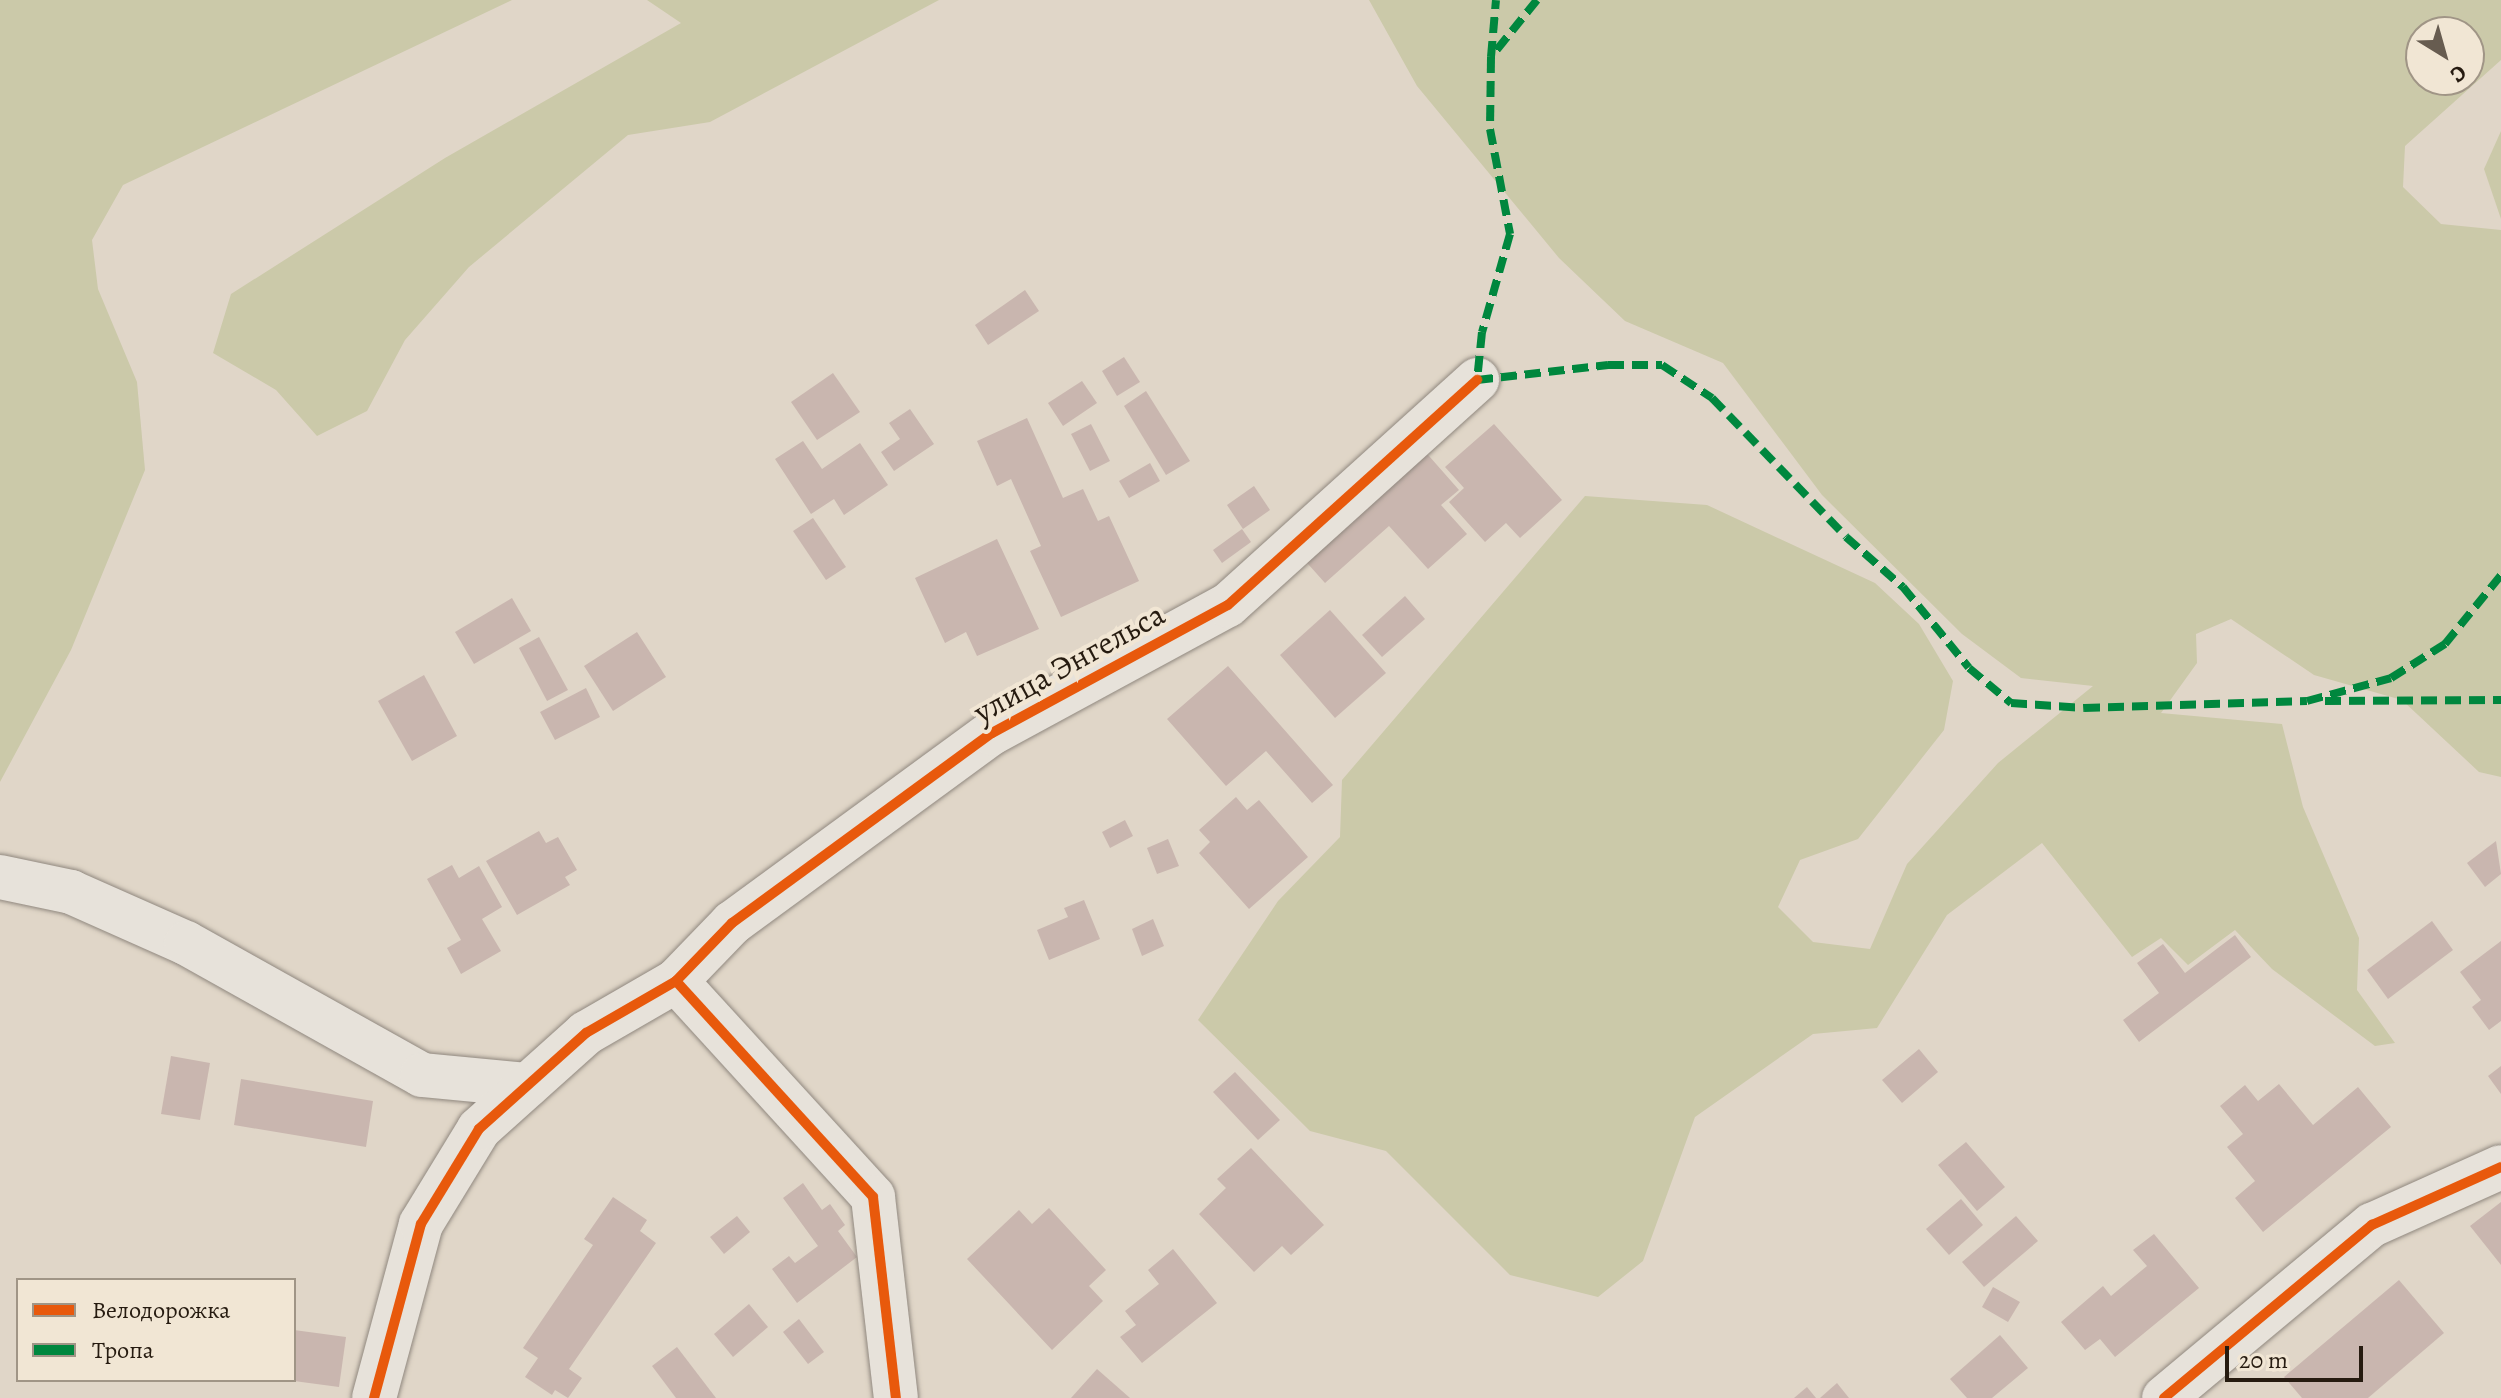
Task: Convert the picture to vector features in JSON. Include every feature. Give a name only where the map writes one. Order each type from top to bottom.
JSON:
[{"type":"street","name":"улица Энгельса","points":[[374,1398],[421,1224],[479,1129],[586,1033],[676,981],[732,923],[992,733],[1228,605],[1477,380]]},
{"type":"street","points":[[0,877],[71,892],[186,943],[422,1075],[528,1085]]},
{"type":"street","points":[[676,981],[873,1197],[896,1398]]},
{"type":"street","points":[[2164,1398],[2372,1225],[2501,1167]]},
{"type":"shaded area","points":[[0,0],[512,0],[123,185],[92,240],[98,289],[137,382],[145,470],[71,650],[0,782]]},
{"type":"shaded area","points":[[647,0],[939,0],[710,122],[628,135],[469,267],[405,340],[367,411],[317,436],[276,390],[213,353],[231,294],[445,158],[681,23]]},
{"type":"shaded area","points":[[1369,0],[2501,0],[2501,60],[2485,74],[2485,16],[2405,16],[2405,96],[2461,96],[2405,146],[2403,187],[2441,224],[2501,230],[2501,777],[2479,772],[2402,700],[2314,675],[2231,619],[2196,634],[2197,663],[2161,713],[2282,724],[2303,807],[2359,938],[2357,990],[2395,1043],[2375,1046],[2272,969],[2235,930],[2188,965],[2161,938],[2132,957],[2042,843],[1947,915],[1877,1028],[1813,1034],[1695,1117],[1643,1261],[1598,1297],[1510,1275],[1386,1151],[1310,1131],[1198,1020],[1278,901],[1340,837],[1342,780],[1585,496],[1707,505],[1875,583],[1919,624],[1953,681],[1944,730],[1858,839],[1800,860],[1778,907],[1813,942],[1870,949],[1907,864],[1998,763],[2093,686],[2021,678],[1962,634],[1822,495],[1723,363],[1625,321],[1559,258],[1417,86]]},
{"type":"shaded area","points":[[2501,131],[2501,219],[2484,169]]},
{"type":"building","points":[[1025,290],[1039,311],[988,345],[975,325]]},
{"type":"building","points":[[1124,357],[1140,382],[1117,396],[1102,371]]},
{"type":"building","points":[[833,373],[860,412],[817,440],[791,402]]},
{"type":"building","points":[[1082,381],[1097,403],[1063,426],[1048,403]]},
{"type":"building","points":[[1146,391],[1190,461],[1166,475],[1124,406]]},
{"type":"building","points":[[910,409],[934,444],[894,471],[881,452],[900,439],[889,423]]},
{"type":"building","points":[[1027,418],[1063,498],[1083,489],[1098,521],[1109,516],[1139,581],[1061,617],[1030,551],[1041,546],[1011,479],[997,486],[977,441]]},
{"type":"building","points":[[1091,424],[1110,461],[1090,471],[1071,434]]},
{"type":"building","points":[[1494,424],[1562,500],[1520,538],[1506,523],[1485,542],[1449,502],[1464,488],[1445,467]]},
{"type":"building","points":[[803,441],[822,469],[860,443],[888,485],[844,515],[834,499],[811,514],[775,459]]},
{"type":"building","points":[[1422,448],[1459,490],[1441,505],[1467,534],[1428,569],[1389,526],[1325,583],[1300,555]]},
{"type":"building","points":[[1150,463],[1160,481],[1129,498],[1119,481]]},
{"type":"building","points":[[1254,486],[1270,510],[1243,529],[1227,505]]},
{"type":"building","points":[[813,518],[846,567],[826,580],[793,531]]},
{"type":"building","points":[[1242,529],[1251,542],[1222,563],[1213,550]]},
{"type":"building","points":[[997,539],[1039,629],[977,656],[966,632],[945,643],[915,578]]},
{"type":"building","points":[[1405,596],[1425,619],[1382,657],[1362,635]]},
{"type":"building","points":[[512,598],[531,631],[474,664],[455,632]]},
{"type":"building","points":[[1330,610],[1386,673],[1335,718],[1280,655]]},
{"type":"building","points":[[637,632],[666,677],[613,711],[584,666]]},
{"type":"building","points":[[539,637],[568,690],[547,701],[519,648]]},
{"type":"building","points":[[1228,666],[1333,785],[1312,803],[1266,751],[1226,786],[1167,719]]},
{"type":"building","points":[[424,675],[457,736],[412,761],[378,701]]},
{"type":"building","points":[[586,688],[600,717],[555,740],[540,712]]},
{"type":"building","points":[[1236,797],[1247,810],[1259,800],[1308,857],[1249,909],[1199,853],[1210,842],[1199,830]]},
{"type":"building","points":[[1125,820],[1133,836],[1110,848],[1102,832]]},
{"type":"building","points":[[539,831],[546,843],[558,837],[577,870],[565,877],[570,885],[517,915],[486,861]]},
{"type":"building","points":[[1168,839],[1179,866],[1157,874],[1147,848]]},
{"type":"building","points":[[2496,841],[2501,874],[2485,887],[2467,863]]},
{"type":"building","points":[[452,865],[459,878],[479,866],[502,907],[482,919],[501,951],[461,974],[447,948],[461,940],[427,879]]},
{"type":"building","points":[[1084,900],[1100,939],[1049,960],[1037,930],[1068,917],[1064,908]]},
{"type":"building","points":[[1153,919],[1164,946],[1142,956],[1132,929]]},
{"type":"building","points":[[2432,921],[2453,950],[2388,999],[2367,970]]},
{"type":"building","points":[[2235,935],[2251,957],[2139,1042],[2123,1020],[2159,993],[2137,963],[2163,944],[2185,973]]},
{"type":"building","points":[[2501,941],[2501,1021],[2489,1030],[2472,1007],[2481,1000],[2460,972]]},
{"type":"building","points":[[1919,1049],[1938,1072],[1902,1103],[1882,1080]]},
{"type":"building","points":[[171,1056],[210,1063],[200,1120],[161,1114]]},
{"type":"building","points":[[2501,1066],[2501,1094],[2488,1076]]},
{"type":"building","points":[[1235,1072],[1280,1120],[1258,1140],[1213,1092]]},
{"type":"building","points":[[241,1079],[373,1101],[366,1147],[234,1125]]},
{"type":"building","points":[[2279,1084],[2313,1125],[2358,1087],[2391,1127],[2263,1232],[2235,1198],[2255,1181],[2227,1147],[2243,1134],[2220,1106],[2245,1085],[2258,1101]]},
{"type":"building","points":[[1966,1142],[2005,1187],[1977,1211],[1938,1165]]},
{"type":"building","points":[[1251,1148],[1324,1225],[1291,1255],[1282,1246],[1254,1272],[1199,1214],[1226,1188],[1217,1179]]},
{"type":"building","points":[[803,1183],[822,1210],[830,1204],[845,1225],[838,1231],[857,1257],[797,1303],[772,1269],[789,1256],[795,1263],[818,1246],[783,1198]]},
{"type":"building","points":[[613,1197],[647,1220],[640,1231],[656,1243],[569,1369],[582,1378],[568,1398],[555,1390],[552,1395],[525,1377],[538,1358],[523,1348],[593,1245],[584,1239]]},
{"type":"building","points":[[1961,1199],[1983,1225],[1949,1255],[1926,1229]]},
{"type":"building","points":[[2501,1202],[2501,1265],[2470,1226]]},
{"type":"building","points":[[1049,1208],[1106,1270],[1089,1286],[1103,1301],[1052,1350],[967,1259],[1019,1210],[1032,1224]]},
{"type":"building","points":[[737,1216],[750,1232],[724,1254],[710,1237]]},
{"type":"building","points":[[2016,1216],[2038,1241],[1984,1287],[1962,1262]]},
{"type":"building","points":[[2154,1234],[2199,1288],[2115,1357],[2100,1339],[2085,1350],[2061,1322],[2103,1286],[2111,1296],[2147,1266],[2133,1250]]},
{"type":"building","points":[[1173,1249],[1217,1303],[1142,1363],[1120,1337],[1136,1325],[1125,1311],[1159,1284],[1148,1270]]},
{"type":"building","points":[[2399,1280],[2444,1333],[2368,1398],[2302,1398],[2284,1377]]},
{"type":"building","points":[[1993,1287],[2020,1302],[2008,1322],[1982,1307]]},
{"type":"building","points":[[749,1304],[768,1327],[733,1357],[714,1334]]},
{"type":"building","points":[[799,1319],[824,1352],[808,1364],[783,1332]]},
{"type":"building","points":[[296,1330],[346,1337],[339,1387],[296,1381]]},
{"type":"building","points":[[2000,1335],[2028,1368],[1992,1398],[1967,1398],[1950,1379]]},
{"type":"building","points":[[677,1347],[716,1398],[676,1398],[652,1366]]},
{"type":"building","points":[[1097,1369],[1130,1398],[1071,1398]]},
{"type":"building","points":[[1837,1383],[1849,1398],[1820,1398]]},
{"type":"building","points":[[1807,1387],[1816,1398],[1794,1398]]},
{"type":"marked path","points":[[1491,57],[1496,0]]},
{"type":"marked path","points":[[1537,0],[1491,57],[1490,129],[1510,234],[1482,332],[1477,380],[1608,365],[1662,365],[1712,398],[1846,537],[1903,587],[1969,668],[2011,703],[2084,708],[2307,701],[2391,678],[2445,644],[2501,575]]},
{"type":"marked path","points":[[2325,701],[2501,700]]},
{"type":"cycle path","points":[[374,1398],[421,1224],[479,1129],[586,1033],[676,981],[732,923],[992,733],[1228,605],[1477,380]]},
{"type":"cycle path","points":[[676,981],[873,1197],[896,1398]]},
{"type":"cycle path","points":[[2164,1398],[2372,1225],[2501,1167]]}]
